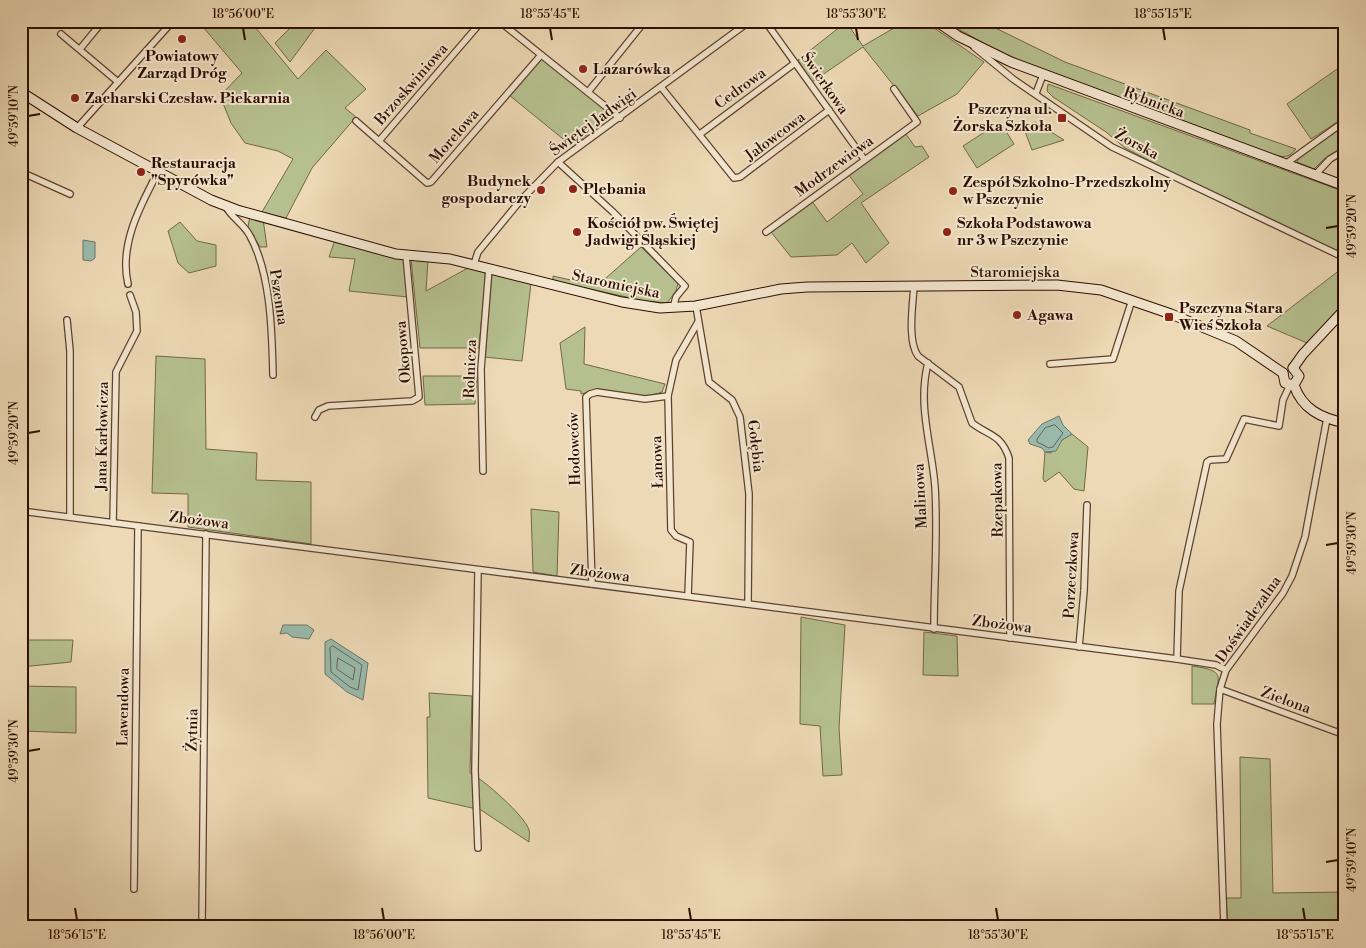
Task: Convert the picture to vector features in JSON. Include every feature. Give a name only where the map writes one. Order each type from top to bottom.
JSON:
[{"type":"street","points":[[80,49],[103,21]]},
{"type":"street","points":[[78,128],[174,21]]},
{"type":"street","name":"Brzoskwiniowa","points":[[379,141],[482,21]]},
{"type":"street","points":[[499,21],[620,118]]},
{"type":"street","points":[[588,92],[645,21]]},
{"type":"street","name":"Świętej Jadwigi","points":[[474,264],[478,252],[520,201],[558,162],[750,21]]},
{"type":"street","name":"Świerkowa","points":[[765,21],[864,159]]},
{"type":"street","name":"Żorska","points":[[936,21],[1013,79],[1112,147],[1345,258]]},
{"type":"street","points":[[61,34],[118,82]]},
{"type":"street","name":"Rybnicka","points":[[958,36],[1003,59],[1043,75],[1345,186]]},
{"type":"street","name":"Morelowa","points":[[356,121],[427,183],[431,182],[541,55]]},
{"type":"street","name":"Cedrowa","points":[[700,134],[795,63]]},
{"type":"street","points":[[1036,93],[1043,75]]},
{"type":"street","points":[[661,87],[700,134]]},
{"type":"street","name":"Modrzewiowa","points":[[766,232],[917,122],[894,89]]},
{"type":"street","name":"Staromiejska","points":[[21,92],[78,128],[158,172],[226,206],[406,255],[437,257],[474,264],[637,305],[673,308],[696,306],[781,289],[1057,285],[1096,289],[1132,300],[1236,341],[1283,373]]},
{"type":"street","name":"Jałowcowa","points":[[700,134],[734,178],[740,177],[829,110]]},
{"type":"street","points":[[1284,164],[1345,121]]},
{"type":"street","points":[[1315,175],[1330,159],[1345,150]]},
{"type":"street","points":[[558,162],[613,212],[685,286],[676,297],[673,308]]},
{"type":"street","points":[[21,172],[70,194]]},
{"type":"street","points":[[128,284],[126,272],[132,226],[158,172]]},
{"type":"street","name":"Pszenna","points":[[226,206],[230,213],[245,226],[254,243],[263,273],[272,335],[273,375]]},
{"type":"street","points":[[245,226],[250,214]]},
{"type":"street","name":"Okopowa","points":[[314,417],[319,410],[328,406],[412,401],[419,397],[406,255]]},
{"type":"street","name":"Rolnicza","points":[[482,471],[481,369],[489,268]]},
{"type":"street","name":"Rzepakowa","points":[[914,286],[912,344],[918,356],[959,387],[972,423],[997,437],[1009,458],[1010,638]]},
{"type":"street","name":"Jana Karłowicza","points":[[113,523],[116,372],[137,331],[136,312],[130,295]]},
{"type":"street","points":[[1050,364],[1113,359],[1132,300]]},
{"type":"street","name":"Gołębia","points":[[696,306],[709,382],[732,400],[740,417],[749,494],[748,604]]},
{"type":"street","points":[[1345,310],[1303,354],[1293,368],[1286,369],[1283,373],[1283,381],[1292,385],[1304,403],[1319,415],[1345,423]]},
{"type":"street","points":[[68,320],[70,351],[70,518]]},
{"type":"street","name":"Łanowa","points":[[688,596],[690,542],[676,536],[671,530],[668,396],[676,360],[698,322]]},
{"type":"street","name":"Malinowa","points":[[928,363],[924,378],[923,402],[935,490],[934,628]]},
{"type":"street","points":[[1177,659],[1177,602],[1207,462],[1210,460],[1226,460],[1244,419],[1279,426],[1283,400],[1299,376],[1293,368]]},
{"type":"street","name":"Hodowców","points":[[592,584],[586,398],[596,392],[645,399],[668,396]]},
{"type":"street","name":"Doświadczalna","points":[[1224,927],[1217,724],[1220,689],[1226,670],[1283,593],[1292,576],[1305,537],[1327,418]]},
{"type":"street","name":"Porzeczkowa","points":[[1079,647],[1084,591],[1087,505]]},
{"type":"street","name":"Zbożowa","points":[[21,511],[1177,659],[1216,665],[1226,670]]},
{"type":"street","name":"Lawendowa","points":[[134,889],[138,526]]},
{"type":"street","name":"Żytnia","points":[[202,927],[206,534]]},
{"type":"street","points":[[478,570],[475,772],[478,848]]},
{"type":"street","name":"Zielona","points":[[1220,689],[1345,735]]},
{"type":"green space","points":[[198,21],[250,21],[298,79],[326,50],[366,89],[345,108],[356,117],[312,168],[286,218],[262,212],[293,159],[278,151],[245,143],[231,123],[220,96],[242,73]]},
{"type":"green space","points":[[297,21],[320,21],[290,62],[275,43]]},
{"type":"green space","points":[[906,21],[924,21],[984,62],[957,94],[918,116],[863,47],[812,82],[798,60],[846,22],[863,46]]},
{"type":"green space","points":[[944,21],[981,21],[1065,62],[1250,130],[1250,133],[1296,149],[1287,156],[1275,155],[1003,54]]},
{"type":"green space","points":[[542,59],[610,114],[573,147],[509,95]]},
{"type":"green space","points":[[1340,67],[1345,75],[1345,117],[1311,139],[1287,104]]},
{"type":"green space","points":[[1048,84],[1345,192],[1345,254],[1179,176],[1125,148],[1106,132],[1053,97],[1047,91]]},
{"type":"green space","points":[[1000,122],[1014,144],[977,168],[963,146]]},
{"type":"green space","points":[[1035,122],[1064,140],[1032,150],[1023,126]]},
{"type":"green space","points":[[1337,130],[1345,140],[1345,147],[1324,159],[1314,169],[1297,162],[1299,156]]},
{"type":"green space","points":[[906,134],[915,147],[922,146],[929,157],[861,203],[889,243],[866,263],[852,243],[837,255],[791,257],[771,232],[811,200],[827,222],[863,194],[848,174]]},
{"type":"green space","points":[[250,216],[263,219],[267,247],[260,247],[248,227]]},
{"type":"green space","points":[[180,222],[197,241],[216,245],[216,266],[189,273],[178,263],[168,231]]},
{"type":"green space","points":[[335,240],[404,259],[408,297],[349,291],[355,259],[329,257]]},
{"type":"green space","points":[[641,247],[678,283],[676,291],[667,303],[645,301],[553,281],[553,276],[597,286]]},
{"type":"green space","points":[[411,259],[428,260],[426,291],[468,268],[486,269],[479,348],[420,348]]},
{"type":"green space","points":[[1345,266],[1345,304],[1307,343],[1267,326]]},
{"type":"green space","points":[[492,271],[531,283],[522,361],[485,357]]},
{"type":"green space","points":[[585,327],[584,364],[665,384],[662,392],[642,396],[601,392],[581,394],[581,391],[566,389],[560,343]]},
{"type":"green space","points":[[156,356],[205,359],[206,449],[257,453],[256,480],[311,482],[311,544],[188,527],[188,494],[152,493]]},
{"type":"green space","points":[[423,376],[477,376],[475,404],[425,405]]},
{"type":"green space","points":[[1072,434],[1088,447],[1084,491],[1074,489],[1059,472],[1045,482],[1043,479],[1045,452],[1051,453],[1062,440]]},
{"type":"green space","points":[[531,509],[559,512],[557,576],[533,572]]},
{"type":"green space","points":[[801,617],[845,625],[839,728],[842,775],[823,776],[820,726],[800,724]]},
{"type":"green space","points":[[924,632],[957,636],[958,676],[923,675]]},
{"type":"green space","points":[[21,640],[73,640],[71,662],[21,667]]},
{"type":"green space","points":[[1192,666],[1210,670],[1218,676],[1214,704],[1192,704]]},
{"type":"green space","points":[[21,686],[76,687],[76,733],[22,731]]},
{"type":"green space","points":[[429,693],[472,696],[470,773],[493,790],[520,816],[529,830],[529,842],[481,810],[428,798],[427,717],[430,717]]},
{"type":"green space","points":[[1240,757],[1270,759],[1273,893],[1345,892],[1345,927],[1228,927],[1226,898],[1241,898]]},
{"type":"water","points":[[83,240],[95,242],[95,258],[91,261],[83,260]]},
{"type":"water","points":[[1059,416],[1063,425],[1072,434],[1062,440],[1056,451],[1045,452],[1042,448],[1030,444],[1028,440],[1042,424]]},
{"type":"water","points":[[283,625],[307,625],[314,630],[309,639],[292,637],[287,633],[280,634]]},
{"type":"water","points":[[331,639],[368,663],[363,700],[347,692],[325,674],[325,642]]},
{"type":"place","name":"Powiatowy Zarząd Dróg","points":[[182,39]]},
{"type":"place","name":"Lazarówka","points":[[583,69]]},
{"type":"place","name":"Zacharski Czesław. Piekarnia","points":[[75,98]]},
{"type":"place","name":"Pszczyna ul. Żorska Szkoła","points":[[1062,118]]},
{"type":"place","name":"Restauracja \"Spyrówka\"","points":[[141,172]]},
{"type":"place","name":"Plebania","points":[[573,189]]},
{"type":"place","name":"Budynek gospodarczy","points":[[541,190]]},
{"type":"place","name":"Zespół Szkolno-Przedszkolny w Pszczynie","points":[[953,191]]},
{"type":"place","name":"Kościół pw. Świętej Jadwigi Śląskiej","points":[[577,232]]},
{"type":"place","name":"Szkoła Podstawowa nr 3 w Pszczynie","points":[[947,232]]},
{"type":"place","name":"Agawa","points":[[1017,315]]},
{"type":"place","name":"Pszczyna Stara Wieś Szkoła","points":[[1169,317]]}]
